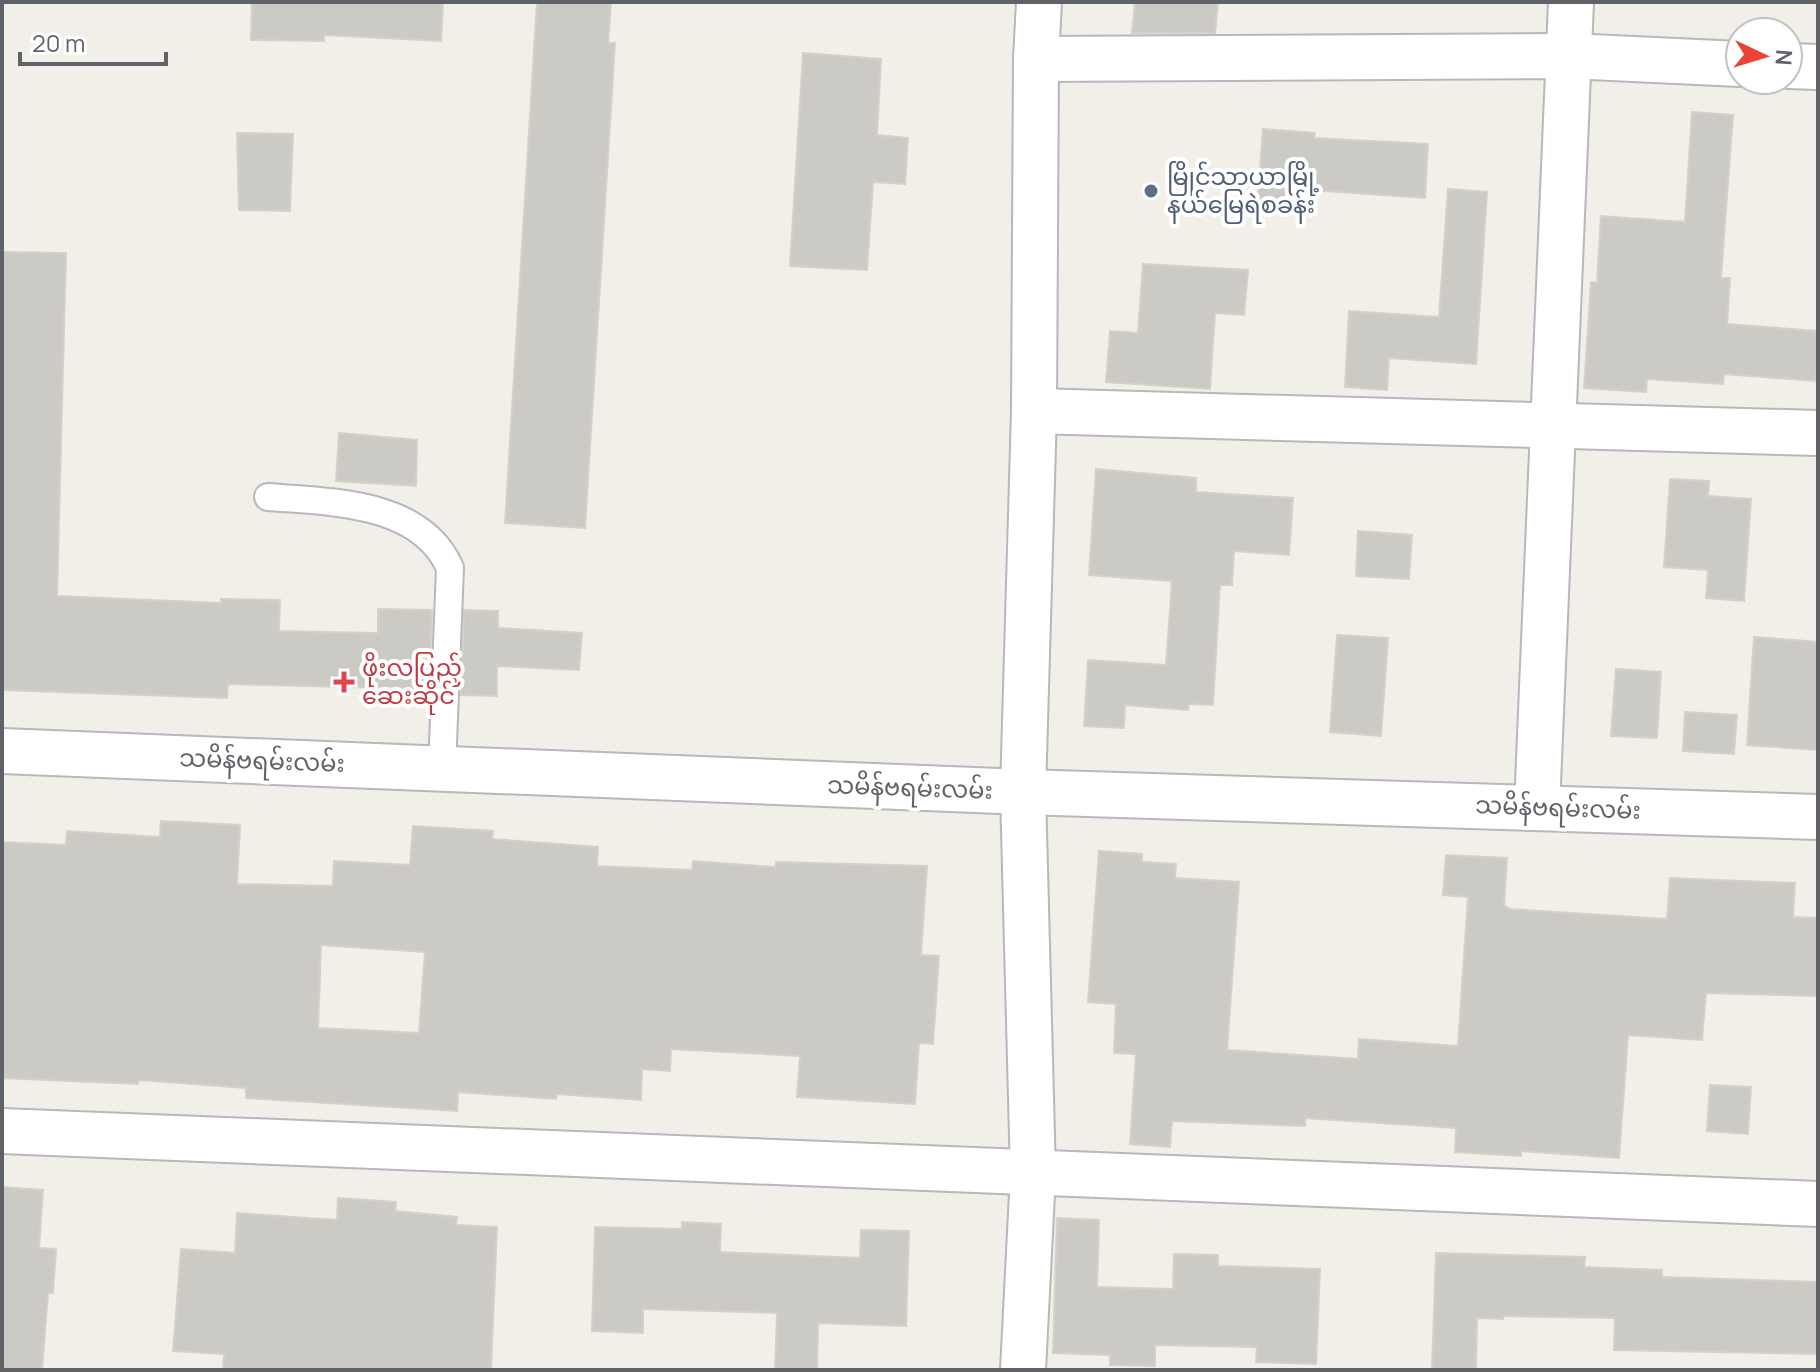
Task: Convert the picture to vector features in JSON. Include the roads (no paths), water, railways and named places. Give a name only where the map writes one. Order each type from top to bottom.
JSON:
[{"type":"street","points":[[1023,1370],[1033,1174],[1023,792],[1034,411],[1039,2]]},
{"type":"street","points":[[1537,807],[1571,2]]},
{"type":"street","points":[[1036,59],[1569,56],[1724,63]]},
{"type":"street","points":[[1034,411],[1818,433]]},
{"type":"street","name":"သမိန်ဗရမ်းလမ်း","points":[[2,751],[1023,792],[1818,817]]},
{"type":"street","points":[[2,1131],[1818,1204]]},
{"type":"lane","points":[[268,497],[339,502],[378,511],[409,524],[442,550],[450,568],[442,768]]},
{"type":"place","name":"မြိုင်သာယာမြို့ နယ်မြေရဲစခန်း","points":[[1151,191]]},
{"type":"place","name":"ဖိုးလပြည့် ဆေးဆိုင်","points":[[344,682]]}]
